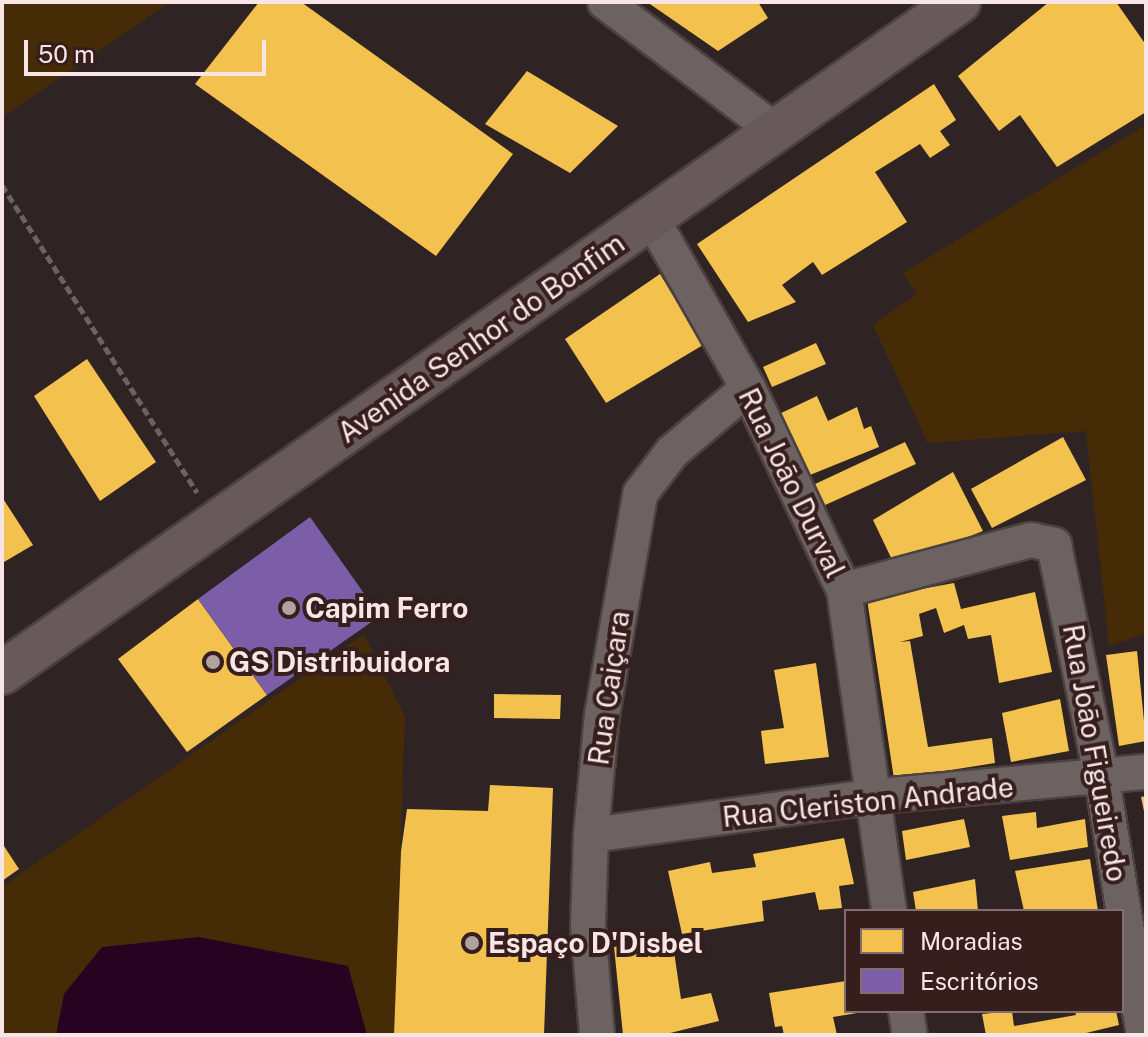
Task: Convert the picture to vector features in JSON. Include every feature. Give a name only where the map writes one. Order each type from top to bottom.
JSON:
[{"type":"main road","name":"Avenida Senhor do Bonfim","points":[[2,673],[959,2]]},
{"type":"street","points":[[605,2],[777,132]]},
{"type":"street","name":"Rua João Durval","points":[[652,219],[748,388],[844,590],[869,797],[889,909]]},
{"type":"street","name":"Rua Caiçara","points":[[597,1035],[588,925],[591,835],[602,715],[640,494],[665,458],[748,388]]},
{"type":"street","name":"Rua João Figueiredo","points":[[844,590],[1031,540],[1048,541],[1058,552],[1102,779],[1123,909]]},
{"type":"street","name":"Rua Cleriston Andrade","points":[[591,835],[869,797],[1102,779],[1146,772]]},
{"type":"street","name":"Rua João Figueiredo","points":[[1124,913],[1144,1035]]},
{"type":"street","points":[[906,1013],[910,1035]]},
{"type":"path","points":[[2,185],[217,523]]},
{"type":"shaded area","points":[[2,2],[170,2],[2,117]]},
{"type":"shaded area","points":[[1146,125],[1146,639],[1144,634],[1109,646],[1086,431],[928,443],[873,325],[917,294],[903,273]]},
{"type":"shaded area","points":[[364,634],[405,717],[394,1035],[2,1035],[2,887]]},
{"type":"shaded area","points":[[199,937],[348,966],[367,1035],[56,1035],[64,994],[102,947]]},
{"type":"building: Moradias","points":[[259,2],[301,2],[513,154],[436,256],[195,84]]},
{"type":"building: Moradias","points":[[647,2],[758,2],[768,18],[718,51]]},
{"type":"building: Moradias","points":[[1049,2],[1116,2],[1146,45],[1146,112],[1057,167],[1020,115],[999,131],[958,76]]},
{"type":"building: Moradias","points":[[527,71],[618,126],[570,173],[485,124]]},
{"type":"building: Moradias","points":[[934,84],[956,120],[940,131],[950,145],[930,158],[920,144],[875,172],[907,222],[822,275],[813,262],[782,285],[796,302],[748,322],[697,244]]},
{"type":"building: Moradias","points":[[660,274],[703,345],[606,403],[565,339]]},
{"type":"building: Moradias","points":[[816,343],[826,364],[772,387],[763,367]]},
{"type":"building: Moradias","points":[[87,359],[156,462],[100,501],[34,396]]},
{"type":"building: Moradias","points":[[817,396],[828,421],[857,407],[864,429],[871,426],[879,447],[805,477],[777,415]]},
{"type":"building: Moradias","points":[[1063,437],[1086,480],[992,528],[971,489]]},
{"type":"building: Moradias","points":[[905,442],[916,464],[823,506],[813,485]]},
{"type":"building: Moradias","points":[[953,472],[983,531],[895,566],[873,520]]},
{"type":"building: Moradias","points":[[2,497],[33,545],[4,562],[2,559]]},
{"type":"building: Moradias","points":[[954,583],[961,609],[1035,592],[1052,672],[999,683],[991,635],[968,639],[964,625],[944,633],[936,608],[919,614],[923,636],[900,642],[910,641],[928,747],[992,738],[995,763],[894,779],[867,599]]},
{"type":"building: Moradias","points":[[198,599],[267,695],[187,752],[118,659]]},
{"type":"building: Moradias","points":[[1137,651],[1146,741],[1119,746],[1106,655]]},
{"type":"building: Moradias","points":[[816,663],[829,757],[765,764],[761,731],[784,728],[774,670]]},
{"type":"building: Moradias","points":[[494,694],[561,695],[560,719],[494,718]]},
{"type":"building: Moradias","points":[[1060,699],[1069,751],[1011,762],[1002,713]]},
{"type":"building: Moradias","name":"Espaço D'Disbel","points":[[490,785],[553,788],[544,1035],[394,1035],[401,851],[407,809],[488,811]]},
{"type":"building: Moradias","points":[[1146,796],[1146,816],[1145,816],[1141,797]]},
{"type":"building: Moradias","points":[[1036,812],[1037,828],[1085,819],[1088,847],[1010,860],[1002,816]]},
{"type":"building: Moradias","points":[[964,819],[970,847],[906,860],[902,831]]},
{"type":"building: Moradias","points":[[844,838],[854,884],[839,886],[842,908],[819,910],[815,892],[762,901],[764,921],[682,934],[668,871],[710,862],[712,873],[756,867],[753,854]]},
{"type":"building: Moradias","points":[[2,843],[19,869],[2,881]]},
{"type":"building: Moradias","points":[[1090,859],[1098,909],[1024,909],[1015,871]]},
{"type":"building: Moradias","points":[[975,879],[978,909],[916,909],[913,892]]},
{"type":"building: Moradias","points":[[672,938],[681,999],[711,993],[719,1021],[662,1035],[623,1035],[614,947]]},
{"type":"building: Moradias","points":[[844,981],[844,1013],[857,1013],[833,1017],[837,1035],[784,1035],[782,1026],[775,1027],[769,993]]},
{"type":"building: Moradias","points":[[1012,1013],[1014,1026],[1076,1013],[1116,1013],[1119,1025],[1078,1035],[986,1035],[982,1014]]},
{"type":"building: Escritórios","name":"Capim Ferro","points":[[310,517],[380,616],[267,695],[198,599]]},
{"type":"place","name":"Capim Ferro","points":[[289,608]]},
{"type":"place","name":"GS Distribuidora","points":[[213,662]]},
{"type":"place","name":"Espaço D'Disbel","points":[[472,943]]}]
